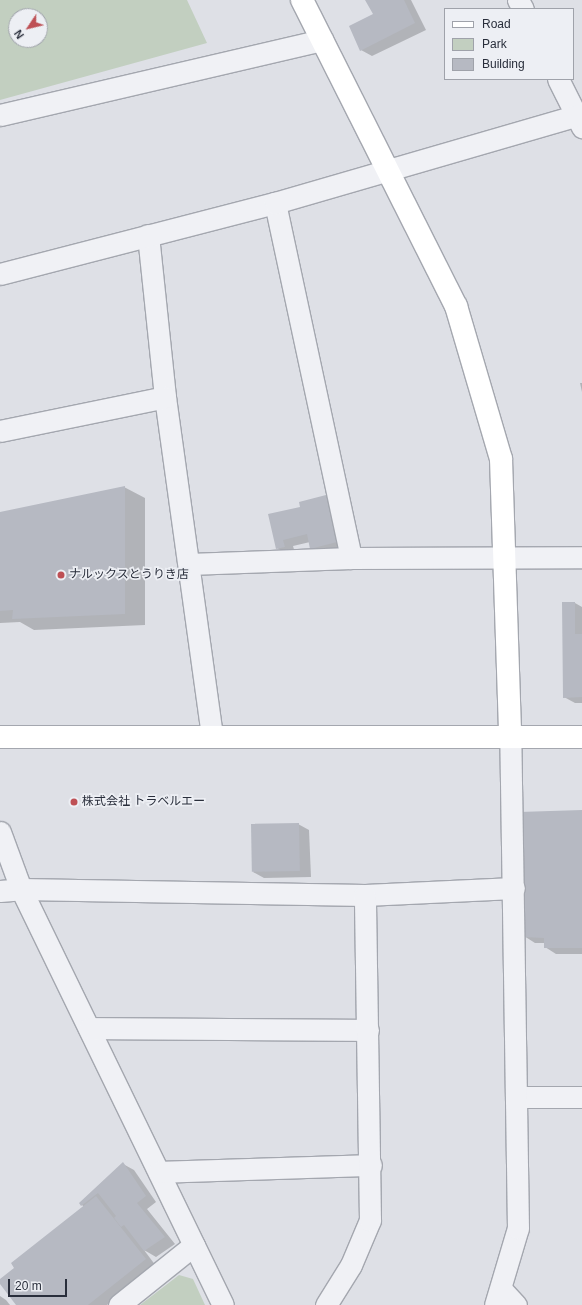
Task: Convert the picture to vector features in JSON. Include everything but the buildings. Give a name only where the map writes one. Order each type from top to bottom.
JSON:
[{"type":"street","points":[[302,0],[456,306],[501,459],[514,888],[518,1228],[498,1297],[516,1305]]},
{"type":"street","points":[[0,115],[322,40]]},
{"type":"street","points":[[0,274],[275,203],[580,119],[559,80]]},
{"type":"street","points":[[275,203],[351,558]]},
{"type":"street","points":[[148,235],[166,397],[190,564],[212,736]]},
{"type":"street","points":[[0,431],[166,397]]},
{"type":"street","points":[[190,564],[351,558],[582,557]]},
{"type":"street","points":[[0,737],[582,737]]},
{"type":"street","points":[[0,832],[21,888],[223,1305]]},
{"type":"street","points":[[0,891],[21,888],[365,895],[514,888]]},
{"type":"street","points":[[326,1305],[351,1265],[370,1220],[371,1165],[365,895]]},
{"type":"street","points":[[88,1028],[368,1030]]},
{"type":"street","points":[[517,1097],[582,1097]]},
{"type":"street","points":[[159,1172],[371,1165]]},
{"type":"street","points":[[119,1305],[194,1245]]},
{"type":"green space","points":[[0,0],[187,0],[207,43],[0,100]]},
{"type":"green space","points":[[179,1275],[193,1279],[205,1305],[140,1305]]},
{"type":"place","name":"ナルックスとうりき店","points":[[61,575]]},
{"type":"place","name":"株式会社 トラベルエー","points":[[74,802]]}]
